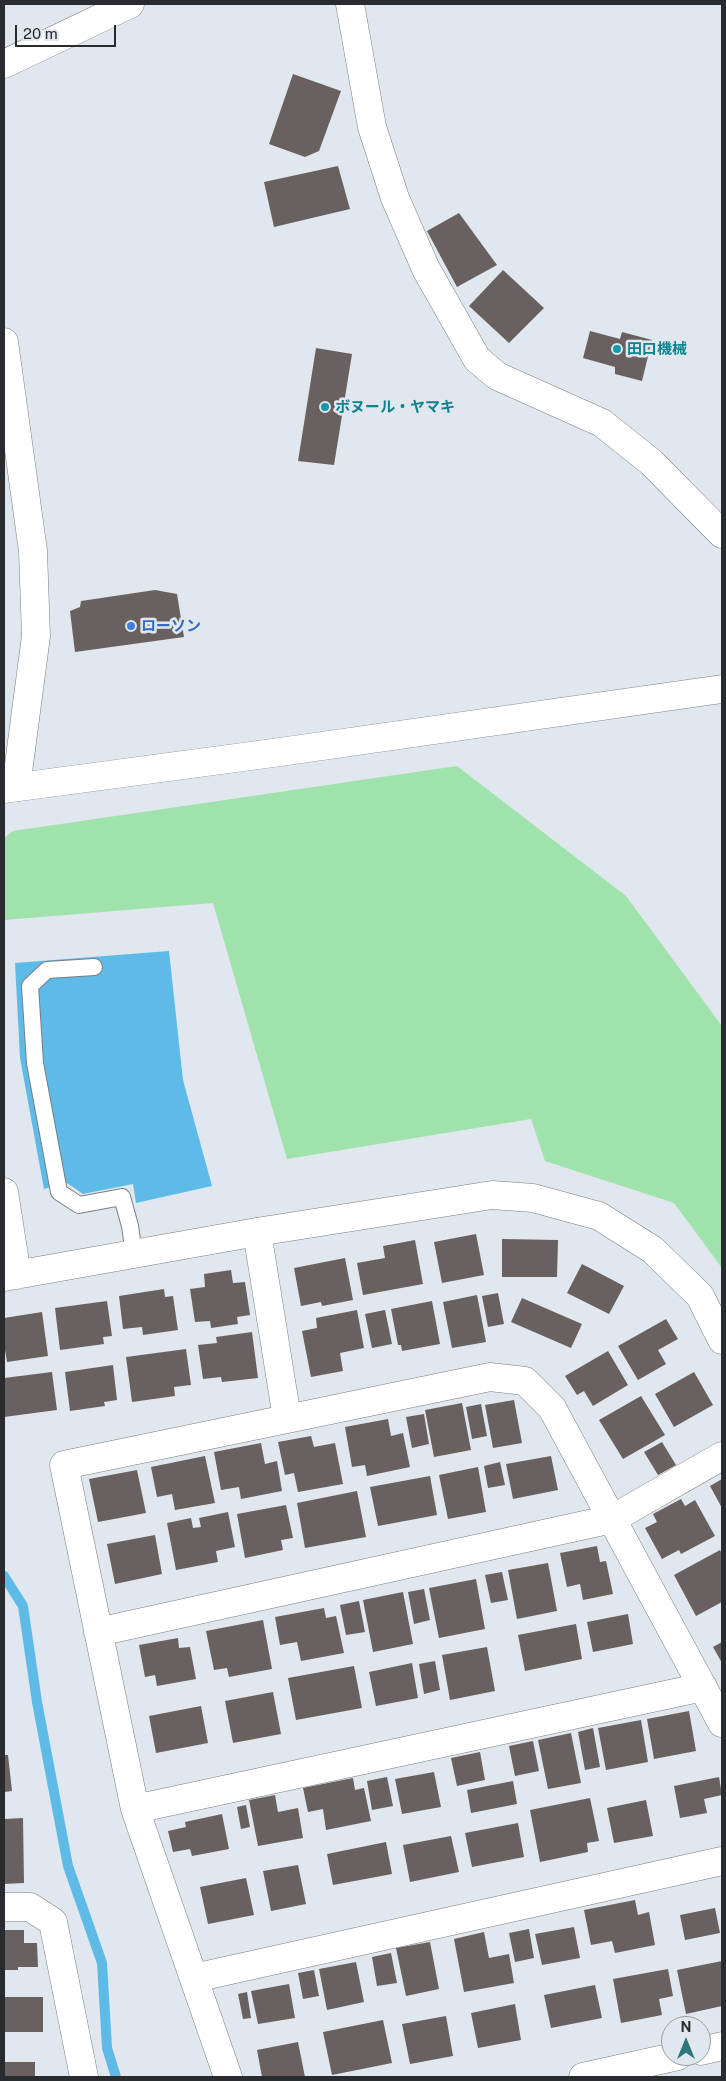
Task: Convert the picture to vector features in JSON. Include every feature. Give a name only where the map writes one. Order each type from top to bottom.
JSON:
[{"type":"street","points":[[4,64],[130,4]]},
{"type":"street","points":[[350,4],[372,127],[394,198],[426,269],[477,359],[497,376],[602,423],[651,462],[722,534]]},
{"type":"street","points":[[4,342],[33,551],[36,636],[10,788],[273,753],[722,689]]},
{"type":"street","points":[[4,1192],[10,1276],[258,1232],[492,1195],[532,1198],[600,1216],[654,1250],[700,1296],[722,1340]]},
{"type":"street","points":[[258,1232],[288,1418]]},
{"type":"street","points":[[228,2077],[135,1809],[64,1465],[490,1377],[525,1381],[552,1408],[722,1723]]},
{"type":"street","points":[[98,1632],[612,1520],[722,1456]]},
{"type":"street","points":[[135,1809],[703,1687]]},
{"type":"street","points":[[194,1978],[722,1861]]},
{"type":"street","points":[[4,1907],[30,1907],[53,1922],[84,2077]]},
{"type":"street","points":[[583,2077],[661,2060]]},
{"type":"lane","points":[[94,967],[47,970],[30,986],[35,1063],[59,1192],[79,1205],[122,1197],[130,1226],[134,1254]]},
{"type":"green space","points":[[457,766],[626,896],[722,1026],[722,1268],[674,1203],[545,1161],[531,1119],[287,1159],[213,903],[4,920],[4,838],[13,831]]},
{"type":"water","points":[[169,951],[183,1080],[212,1186],[136,1203],[133,1184],[83,1194],[67,1183],[44,1189],[20,1058],[15,963]]},
{"type":"building","points":[[293,74],[341,91],[319,151],[305,157],[269,144]]},
{"type":"building","points":[[338,166],[350,209],[274,227],[264,182]]},
{"type":"building","points":[[459,213],[497,265],[457,287],[427,231]]},
{"type":"building","points":[[503,270],[544,308],[509,343],[469,306]]},
{"type":"building","name":"田口機械","points":[[590,331],[620,339],[622,332],[652,340],[642,381],[615,374],[615,367],[583,358]]},
{"type":"building","name":"ボヌール・ヤマキ","points":[[316,348],[352,354],[334,465],[298,461]]},
{"type":"building","points":[[155,590],[177,594],[184,637],[75,652],[70,611],[80,607],[81,601]]},
{"type":"building","points":[[476,1234],[484,1275],[442,1283],[434,1242]]},
{"type":"building","points":[[502,1239],[558,1240],[557,1277],[502,1277]]},
{"type":"building","points":[[415,1240],[423,1284],[363,1295],[357,1263],[385,1258],[383,1246]]},
{"type":"building","points":[[345,1258],[353,1300],[322,1306],[321,1302],[301,1306],[294,1268]]},
{"type":"building","points":[[582,1264],[624,1286],[609,1314],[567,1293]]},
{"type":"building","points":[[231,1270],[233,1283],[245,1282],[250,1315],[237,1317],[238,1324],[211,1328],[210,1321],[195,1322],[190,1289],[205,1287],[204,1274]]},
{"type":"building","points":[[164,1289],[165,1297],[173,1296],[178,1330],[143,1335],[142,1327],[123,1329],[119,1296]]},
{"type":"building","points":[[498,1293],[504,1324],[488,1327],[482,1296]]},
{"type":"building","points":[[477,1295],[486,1342],[452,1348],[443,1302]]},
{"type":"building","points":[[522,1298],[582,1324],[571,1348],[511,1322]]},
{"type":"building","points":[[107,1301],[112,1336],[103,1337],[104,1344],[60,1350],[55,1308]]},
{"type":"building","points":[[432,1301],[440,1344],[402,1351],[401,1345],[398,1345],[391,1309]]},
{"type":"building","points":[[357,1310],[364,1348],[340,1353],[343,1371],[311,1377],[302,1331],[317,1328],[316,1318]]},
{"type":"building","points":[[385,1310],[392,1344],[372,1348],[365,1314]]},
{"type":"building","points":[[42,1312],[48,1356],[7,1362],[4,1344],[4,1318]]},
{"type":"building","points":[[666,1319],[678,1339],[658,1350],[666,1364],[638,1380],[618,1346]]},
{"type":"building","points":[[252,1332],[258,1378],[222,1382],[221,1377],[203,1379],[198,1345],[217,1343],[216,1337]]},
{"type":"building","points":[[186,1349],[191,1385],[174,1387],[175,1396],[132,1402],[126,1357]]},
{"type":"building","points":[[608,1351],[628,1385],[593,1406],[584,1391],[577,1395],[565,1376]]},
{"type":"building","points":[[113,1365],[117,1400],[104,1402],[105,1406],[70,1411],[65,1372]]},
{"type":"building","points":[[52,1372],[57,1410],[4,1417],[4,1378]]},
{"type":"building","points":[[694,1372],[713,1405],[674,1427],[655,1394]]},
{"type":"building","points":[[641,1396],[665,1435],[623,1459],[599,1420]]},
{"type":"building","points":[[514,1400],[522,1443],[493,1448],[485,1405]]},
{"type":"building","points":[[462,1403],[471,1450],[434,1457],[425,1410]]},
{"type":"building","points":[[481,1404],[487,1436],[472,1439],[466,1407]]},
{"type":"building","points":[[424,1414],[429,1444],[412,1448],[406,1417]]},
{"type":"building","points":[[388,1419],[391,1436],[403,1433],[410,1467],[367,1476],[365,1465],[352,1467],[345,1427]]},
{"type":"building","points":[[311,1436],[314,1447],[335,1443],[343,1484],[298,1492],[294,1473],[285,1475],[278,1442]]},
{"type":"building","points":[[662,1442],[676,1465],[658,1475],[644,1452]]},
{"type":"building","points":[[261,1443],[265,1464],[277,1461],[282,1491],[241,1499],[239,1487],[221,1490],[214,1452]]},
{"type":"building","points":[[205,1456],[215,1503],[175,1510],[172,1494],[157,1497],[151,1467]]},
{"type":"building","points":[[551,1456],[558,1490],[513,1499],[506,1464]]},
{"type":"building","points":[[500,1462],[505,1485],[488,1488],[484,1466]]},
{"type":"building","points":[[478,1467],[486,1512],[448,1519],[439,1475]]},
{"type":"building","points":[[137,1470],[146,1513],[98,1522],[89,1479]]},
{"type":"building","points":[[430,1476],[437,1515],[378,1526],[370,1487]]},
{"type":"building","points":[[722,1479],[722,1508],[710,1486]]},
{"type":"building","points":[[357,1491],[366,1537],[305,1548],[297,1503]]},
{"type":"building","points":[[681,1499],[685,1506],[695,1500],[715,1536],[681,1554],[679,1550],[662,1559],[645,1528],[657,1522],[653,1514]]},
{"type":"building","points":[[286,1505],[293,1538],[281,1540],[283,1550],[245,1558],[237,1514]]},
{"type":"building","points":[[228,1512],[235,1547],[216,1551],[218,1562],[176,1570],[167,1523],[191,1518],[193,1528],[201,1527],[199,1518]]},
{"type":"building","points":[[155,1535],[162,1574],[115,1584],[107,1544]]},
{"type":"building","points":[[597,1546],[600,1562],[606,1561],[613,1594],[583,1600],[580,1584],[567,1587],[560,1553]]},
{"type":"building","points":[[720,1550],[722,1554],[722,1602],[696,1616],[674,1575]]},
{"type":"building","points":[[548,1563],[557,1611],[517,1619],[508,1570]]},
{"type":"building","points":[[502,1572],[508,1600],[491,1603],[485,1575]]},
{"type":"building","points":[[476,1579],[485,1629],[439,1638],[429,1588]]},
{"type":"building","points":[[424,1589],[430,1620],[414,1624],[408,1592]]},
{"type":"building","points":[[403,1592],[413,1644],[373,1652],[363,1600]]},
{"type":"building","points":[[359,1601],[365,1632],[346,1635],[340,1605]]},
{"type":"building","points":[[324,1608],[326,1618],[336,1616],[344,1653],[301,1661],[297,1642],[280,1645],[275,1617]]},
{"type":"building","points":[[628,1614],[633,1644],[593,1652],[587,1622]]},
{"type":"building","points":[[263,1620],[272,1669],[229,1677],[227,1668],[214,1670],[206,1631]]},
{"type":"building","points":[[576,1624],[582,1659],[525,1671],[518,1635]]},
{"type":"building","points":[[178,1638],[179,1648],[190,1647],[196,1679],[157,1686],[155,1675],[145,1677],[139,1645]]},
{"type":"building","points":[[722,1642],[722,1663],[713,1647]]},
{"type":"building","points":[[487,1647],[495,1691],[450,1700],[442,1655]]},
{"type":"building","points":[[435,1661],[440,1690],[424,1694],[419,1664]]},
{"type":"building","points":[[412,1663],[418,1698],[376,1706],[369,1672]]},
{"type":"building","points":[[354,1666],[362,1708],[296,1720],[288,1678]]},
{"type":"building","points":[[273,1692],[281,1734],[233,1743],[225,1701]]},
{"type":"building","points":[[201,1706],[208,1743],[156,1753],[149,1716]]},
{"type":"building","points":[[689,1711],[696,1751],[654,1759],[647,1719]]},
{"type":"building","points":[[641,1720],[648,1762],[606,1770],[598,1728]]},
{"type":"building","points":[[593,1728],[600,1767],[585,1770],[578,1732]]},
{"type":"building","points":[[571,1733],[581,1783],[548,1789],[538,1740]]},
{"type":"building","points":[[533,1741],[539,1771],[515,1776],[509,1746]]},
{"type":"building","points":[[480,1752],[485,1780],[457,1786],[451,1758]]},
{"type":"building","points":[[4,1755],[8,1755],[12,1791],[4,1792]]},
{"type":"building","points":[[434,1772],[441,1807],[402,1814],[395,1779]]},
{"type":"building","points":[[387,1777],[393,1806],[372,1810],[367,1781]]},
{"type":"building","points":[[719,1777],[722,1795],[704,1799],[707,1813],[680,1818],[674,1786]]},
{"type":"building","points":[[353,1778],[355,1790],[364,1788],[371,1821],[326,1830],[323,1809],[308,1812],[303,1788]]},
{"type":"building","points":[[513,1781],[517,1804],[471,1813],[467,1790]]},
{"type":"building","points":[[275,1795],[278,1812],[298,1808],[303,1838],[258,1846],[249,1800]]},
{"type":"building","points":[[590,1798],[599,1841],[587,1843],[588,1852],[540,1862],[530,1810]]},
{"type":"building","points":[[646,1800],[653,1836],[614,1843],[607,1808]]},
{"type":"building","points":[[246,1805],[250,1827],[241,1829],[237,1807]]},
{"type":"building","points":[[222,1814],[229,1849],[192,1856],[190,1849],[173,1852],[168,1831],[186,1827],[185,1822]]},
{"type":"building","points":[[23,1818],[24,1883],[4,1884],[4,1819]]},
{"type":"building","points":[[518,1823],[524,1857],[472,1867],[465,1833]]},
{"type":"building","points":[[451,1836],[459,1872],[410,1882],[403,1845]]},
{"type":"building","points":[[386,1842],[392,1874],[333,1885],[327,1854]]},
{"type":"building","points":[[298,1865],[306,1904],[271,1911],[263,1871]]},
{"type":"building","points":[[246,1878],[254,1915],[208,1924],[200,1887]]},
{"type":"building","points":[[635,1900],[638,1915],[649,1912],[655,1945],[615,1953],[612,1941],[591,1945],[584,1910]]},
{"type":"building","points":[[715,1908],[720,1933],[685,1940],[680,1915]]},
{"type":"building","points":[[574,1927],[580,1958],[542,1965],[535,1934]]},
{"type":"building","points":[[529,1929],[534,1958],[515,1962],[509,1933]]},
{"type":"building","points":[[4,1930],[24,1930],[24,1943],[37,1943],[38,1967],[18,1967],[18,1970],[4,1970]]},
{"type":"building","points":[[484,1932],[489,1958],[509,1954],[514,1983],[464,1992],[454,1939]]},
{"type":"building","points":[[430,1942],[439,1989],[406,1996],[396,1948]]},
{"type":"building","points":[[391,1953],[397,1983],[377,1986],[372,1957]]},
{"type":"building","points":[[722,1961],[722,2006],[686,2014],[677,1970]]},
{"type":"building","points":[[356,1962],[364,2002],[327,2010],[319,1969]]},
{"type":"building","points":[[668,1969],[673,1996],[659,1999],[662,2015],[621,2023],[613,1979]]},
{"type":"building","points":[[314,1970],[319,1996],[303,1999],[298,1973]]},
{"type":"building","points":[[289,1984],[295,2018],[258,2024],[251,1991]]},
{"type":"building","points":[[595,1985],[602,2018],[551,2028],[544,1995]]},
{"type":"building","points":[[247,1992],[251,2018],[243,2019],[238,1994]]},
{"type":"building","points":[[4,1997],[43,1997],[43,2032],[4,2032]]},
{"type":"building","points":[[515,2004],[521,2040],[478,2048],[471,2013]]},
{"type":"building","points":[[446,2016],[453,2056],[410,2064],[402,2024]]},
{"type":"building","points":[[383,2020],[392,2063],[332,2075],[323,2032]]},
{"type":"building","points":[[298,2042],[305,2077],[262,2077],[257,2050]]},
{"type":"building","points":[[4,2062],[35,2062],[35,2077],[4,2077]]},
{"type":"waterway","points":[[4,1576],[23,1606],[37,1702],[68,1866],[102,1963],[107,2048],[116,2077]]},
{"type":"place","name":"田口機械","points":[[617,349]]},
{"type":"place","name":"ボヌール・ヤマキ","points":[[325,407]]},
{"type":"place","name":"ローソン","points":[[131,626]]}]
